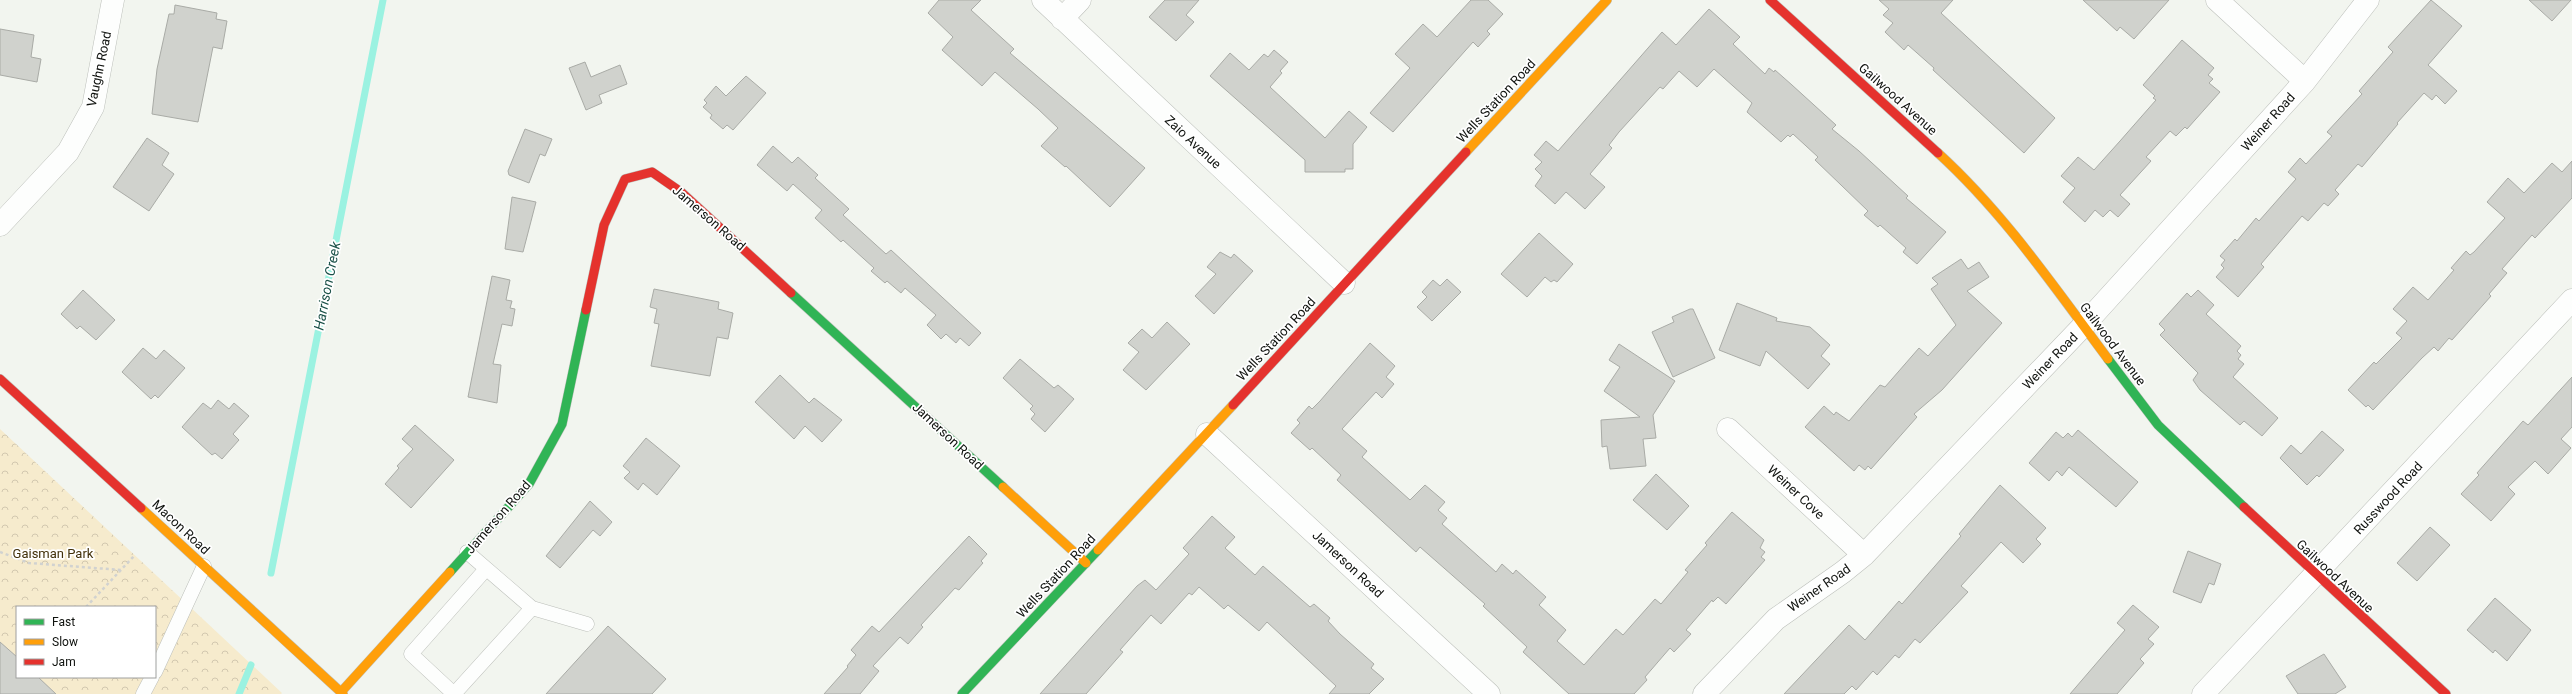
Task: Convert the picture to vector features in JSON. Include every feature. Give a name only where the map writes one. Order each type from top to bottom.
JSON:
[{"type":"street","name":"Vaughn Road","points":[[0,225],[68,152],[94,107],[113,0]]},
{"type":"street","name":"Zaio Avenue","points":[[1042,0],[1344,283]]},
{"type":"street","points":[[1062,19],[1080,0]]},
{"type":"street","name":"Wells Station Road","points":[[962,694],[1207,434],[1344,283],[1607,0]]},
{"type":"street","name":"Gailwood Avenue","points":[[1770,0],[1958,171],[2024,247],[2158,425],[2316,576],[2446,694]]},
{"type":"street","points":[[2217,0],[2306,81]]},
{"type":"street","name":"Weiner Road","points":[[1704,694],[1776,619],[1844,572],[1864,555],[2083,326],[2306,81],[2368,0]]},
{"type":"street","name":"Jamerson Road","points":[[342,693],[529,484],[562,424],[604,225],[625,179],[652,172],[681,192],[1086,563]]},
{"type":"street","name":"Russwood Road","points":[[2203,694],[2316,576],[2572,300]]},
{"type":"street","name":"Macon Road","points":[[0,379],[342,693]]},
{"type":"street","name":"Weiner Cove","points":[[1728,429],[1864,555]]},
{"type":"street","name":"Jamerson Road","points":[[1207,434],[1489,694]]},
{"type":"lane","points":[[467,552],[532,608],[588,624]]},
{"type":"lane","points":[[156,670],[204,566]]},
{"type":"lane","points":[[486,569],[411,654],[454,694],[532,608]]},
{"type":"lane","points":[[143,694],[151,678]]},
{"type":"path","points":[[0,552],[30,563],[121,570]]},
{"type":"path","points":[[87,606],[135,555]]},
{"type":"green space","name":"Gaisman Park","points":[[0,429],[282,693],[0,694]]},
{"type":"building","points":[[939,0],[981,0],[971,10],[1014,49],[1010,53],[1145,168],[1110,207],[1066,166],[1065,167],[1041,146],[1058,128],[1038,109],[995,72],[982,86],[942,50],[953,37],[928,13]]},
{"type":"building","points":[[1165,0],[1199,0],[1186,15],[1194,22],[1176,41],[1149,17]]},
{"type":"building","points":[[1471,0],[1488,0],[1503,14],[1487,31],[1490,34],[1478,47],[1473,42],[1393,132],[1370,113],[1410,68],[1395,54],[1423,24],[1437,37]]},
{"type":"building","points":[[1879,0],[1953,0],[1941,13],[2055,118],[2024,153],[1933,70],[1934,68],[1908,45],[1904,50],[1885,32],[1893,23],[1883,15],[1889,9]]},
{"type":"building","points":[[2083,0],[2169,0],[2134,39],[2120,27],[2117,31]]},
{"type":"building","points":[[2431,0],[2462,26],[2428,65],[2457,91],[2445,104],[2436,95],[2432,100],[2424,93],[2397,123],[2398,124],[2362,167],[2358,164],[2335,190],[2339,194],[2328,206],[2324,203],[2308,221],[2302,216],[2261,264],[2264,267],[2238,297],[2216,277],[2224,268],[2221,265],[2225,260],[2220,256],[2235,239],[2237,241],[2256,218],[2259,221],[2296,179],[2288,172],[2300,158],[2306,164],[2332,136],[2327,132],[2362,94],[2359,91],[2393,52],[2388,47]]},
{"type":"building","points":[[2529,0],[2571,0],[2552,21]]},
{"type":"building","points":[[175,5],[217,13],[216,19],[227,21],[222,49],[213,47],[198,122],[152,114],[157,69],[169,14],[174,14]]},
{"type":"building","points":[[1709,9],[1740,37],[1733,44],[1765,74],[1769,68],[1774,72],[1775,70],[1792,85],[1836,125],[1832,129],[1859,151],[1908,196],[1906,198],[1946,232],[1917,264],[1903,252],[1906,248],[1880,225],[1878,227],[1864,215],[1868,211],[1815,160],[1818,157],[1793,134],[1790,137],[1788,135],[1781,142],[1747,112],[1752,103],[1714,69],[1697,87],[1679,71],[1663,89],[1660,87],[1619,132],[1609,145],[1612,148],[1590,174],[1605,187],[1585,209],[1566,192],[1555,204],[1535,186],[1542,176],[1535,169],[1542,162],[1534,155],[1546,141],[1558,151],[1662,32],[1676,45]]},
{"type":"building","points":[[0,29],[34,35],[31,57],[41,59],[37,82],[0,75]]},
{"type":"building","points":[[2182,40],[2214,68],[2208,75],[2213,79],[2209,83],[2220,92],[2187,129],[2185,127],[2176,136],[2170,131],[2146,157],[2151,161],[2120,195],[2130,204],[2118,217],[2110,210],[2103,217],[2095,210],[2085,222],[2063,202],[2075,188],[2061,176],[2078,157],[2094,170],[2120,141],[2156,100],[2153,98],[2155,96],[2143,85]]},
{"type":"building","points":[[1274,50],[1288,62],[1280,71],[1282,73],[1270,87],[1325,138],[1349,111],[1367,127],[1353,144],[1353,169],[1345,169],[1345,172],[1305,172],[1305,160],[1210,76],[1230,53],[1249,70],[1264,54],[1268,57]]},
{"type":"building","points":[[585,62],[591,77],[620,65],[627,84],[599,95],[602,103],[586,110],[569,68]]},
{"type":"building","points":[[746,76],[766,93],[733,130],[727,125],[723,129],[710,118],[712,115],[703,107],[707,103],[704,100],[716,86],[726,96]]},
{"type":"building","points":[[525,129],[552,139],[545,156],[540,154],[529,183],[509,175],[508,171]]},
{"type":"building","points":[[147,138],[169,153],[162,165],[174,174],[149,211],[113,187]]},
{"type":"building","points":[[773,146],[792,163],[798,157],[818,175],[815,178],[849,209],[843,215],[886,254],[891,250],[981,333],[969,346],[960,338],[956,343],[946,334],[941,339],[927,325],[936,315],[905,288],[901,293],[887,281],[885,283],[871,271],[874,268],[843,240],[841,242],[815,218],[822,210],[793,184],[787,191],[757,165]]},
{"type":"building","points":[[2572,161],[2572,198],[2535,238],[2532,235],[2502,269],[2507,273],[2489,294],[2491,296],[2452,340],[2449,338],[2438,351],[2434,347],[2373,410],[2368,405],[2366,407],[2348,390],[2374,362],[2376,364],[2402,338],[2396,333],[2407,321],[2393,309],[2413,287],[2428,300],[2454,270],[2451,268],[2466,251],[2470,255],[2474,252],[2505,218],[2487,202],[2508,178],[2524,193],[2552,163],[2562,172]]},
{"type":"building","points":[[512,197],[536,202],[523,252],[505,249]]},
{"type":"building","points":[[1539,233],[1573,264],[1557,282],[1554,280],[1551,282],[1545,277],[1527,297],[1501,274]]},
{"type":"building","points":[[1220,252],[1231,258],[1234,254],[1253,271],[1214,314],[1195,296],[1216,274],[1207,267]]},
{"type":"building","points":[[1961,259],[1968,269],[1979,262],[1989,277],[1967,291],[2002,323],[1942,390],[1914,414],[1917,417],[1871,469],[1868,466],[1865,470],[1859,465],[1854,471],[1805,427],[1824,406],[1834,415],[1836,412],[1849,421],[1880,385],[1885,387],[1919,348],[1928,356],[1956,325],[1931,289],[1938,284],[1932,278]]},
{"type":"building","points":[[492,276],[510,280],[506,300],[512,301],[510,308],[515,309],[512,326],[502,324],[493,364],[501,365],[497,403],[468,397]]},
{"type":"building","points":[[1447,279],[1461,292],[1432,321],[1417,307],[1427,297],[1422,292],[1433,280],[1440,286]]},
{"type":"building","points":[[654,289],[719,302],[718,309],[733,313],[728,339],[717,337],[710,376],[651,366],[659,324],[654,323],[657,309],[650,307]]},
{"type":"building","points":[[83,290],[115,320],[96,340],[80,326],[77,329],[61,314]]},
{"type":"building","points":[[2198,290],[2214,305],[2206,314],[2241,346],[2237,351],[2241,355],[2238,359],[2244,364],[2233,377],[2278,418],[2262,436],[2244,421],[2240,425],[2200,390],[2193,380],[2198,373],[2160,335],[2165,330],[2159,324],[2187,293],[2191,297]]},
{"type":"building","points":[[1737,303],[1777,318],[1776,321],[1810,327],[1830,345],[1821,356],[1830,364],[1808,389],[1766,351],[1760,366],[1719,350]]},
{"type":"building","points":[[1693,309],[1715,358],[1673,377],[1652,332],[1674,322],[1672,317]]},
{"type":"building","points":[[1167,322],[1190,344],[1146,390],[1123,370],[1139,352],[1128,343],[1142,329],[1152,338]]},
{"type":"building","points":[[1370,343],[1395,366],[1386,377],[1394,384],[1382,398],[1376,392],[1342,429],[1367,451],[1362,457],[1410,500],[1425,485],[1445,502],[1438,510],[1447,518],[1442,524],[1496,572],[1502,564],[1513,574],[1516,570],[1546,597],[1539,605],[1566,630],[1557,641],[1584,665],[1616,629],[1623,635],[1655,599],[1661,604],[1688,572],[1685,570],[1707,545],[1705,543],[1732,512],[1764,540],[1760,548],[1765,552],[1761,557],[1765,560],[1726,604],[1718,597],[1713,602],[1712,600],[1686,630],[1691,634],[1674,652],[1670,648],[1645,677],[1647,680],[1634,694],[1569,694],[1523,652],[1527,647],[1483,606],[1485,604],[1420,547],[1416,552],[1337,480],[1341,475],[1312,448],[1310,450],[1291,433],[1300,423],[1297,420],[1309,406],[1312,409],[1320,401]]},
{"type":"building","points":[[1619,344],[1675,381],[1653,415],[1656,438],[1643,439],[1646,466],[1610,469],[1607,446],[1602,447],[1601,420],[1640,417],[1604,391],[1620,367],[1609,360]]},
{"type":"building","points":[[143,348],[156,359],[164,350],[185,368],[158,398],[155,395],[151,399],[122,372]]},
{"type":"building","points":[[1020,359],[1054,388],[1058,385],[1074,399],[1045,432],[1031,419],[1035,414],[1030,409],[1033,406],[1003,378]]},
{"type":"building","points":[[780,375],[809,403],[814,398],[842,420],[822,442],[805,426],[794,439],[755,402]]},
{"type":"building","points":[[2572,377],[2572,427],[2561,439],[2571,448],[2548,474],[2535,461],[2508,487],[2515,494],[2491,521],[2461,494],[2479,475],[2477,473],[2523,421],[2528,425]]},
{"type":"building","points":[[218,400],[229,409],[234,403],[249,416],[233,434],[239,440],[222,459],[215,453],[212,455],[182,427],[203,403],[211,409]]},
{"type":"building","points":[[415,425],[454,460],[411,508],[385,484],[399,468],[397,466],[413,449],[402,439]]},
{"type":"building","points":[[2078,430],[2138,482],[2116,507],[2069,467],[2062,476],[2057,471],[2049,481],[2029,463],[2056,432],[2063,438],[2068,433],[2072,437]]},
{"type":"building","points":[[2322,431],[2344,450],[2319,477],[2317,475],[2307,485],[2280,458],[2291,445],[2301,454]]},
{"type":"building","points":[[646,438],[680,466],[657,495],[643,483],[638,490],[624,478],[630,472],[623,466]]},
{"type":"building","points":[[1656,474],[1689,506],[1667,530],[1633,500]]},
{"type":"building","points":[[2000,485],[2046,528],[2036,539],[2041,544],[2023,563],[2001,542],[1961,586],[1968,592],[1920,643],[1915,639],[1899,658],[1895,655],[1877,675],[1873,671],[1856,690],[1852,686],[1844,694],[1784,694],[1849,625],[1865,640],[1899,601],[1902,604],[1961,536],[1959,534]]},
{"type":"building","points":[[590,501],[612,522],[600,536],[593,530],[560,568],[546,556]]},
{"type":"building","points":[[1212,516],[1235,537],[1225,548],[1255,575],[1263,566],[1310,607],[1314,604],[1330,618],[1328,621],[1340,634],[1374,664],[1371,668],[1384,679],[1369,694],[1329,694],[1336,686],[1267,622],[1259,631],[1228,605],[1224,609],[1199,587],[1192,595],[1189,593],[1161,624],[1151,615],[1120,650],[1123,652],[1086,694],[1040,694],[1137,586],[1145,580],[1156,590],[1189,554],[1183,548]]},
{"type":"building","points":[[2430,527],[2450,545],[2417,581],[2397,563]]},
{"type":"building","points":[[969,536],[987,554],[981,561],[983,563],[959,590],[955,588],[921,625],[923,627],[908,644],[900,637],[873,666],[879,671],[860,694],[824,694],[848,667],[847,666],[856,655],[851,650],[872,626],[879,632]]},
{"type":"building","points":[[2188,551],[2221,564],[2214,585],[2209,583],[2201,603],[2173,592]]},
{"type":"building","points":[[2495,598],[2531,630],[2507,661],[2495,650],[2493,653],[2467,630]]},
{"type":"building","points":[[2133,605],[2159,627],[2148,639],[2154,644],[2140,659],[2144,663],[2117,694],[2070,694],[2125,630],[2117,623]]},
{"type":"building","points":[[608,626],[666,679],[652,694],[546,694]]},
{"type":"building","points":[[0,642],[16,656],[16,678],[39,678],[56,694],[0,694]]},
{"type":"building","points":[[2324,654],[2346,687],[2335,694],[2298,694],[2286,676]]},
{"type":"waterway","name":"Harrison Creek","points":[[271,573],[383,0]]},
{"type":"waterway","name":"Harrison Creek","points":[[239,694],[251,665]]},
{"type":"traffic: fast","points":[[791,293],[1003,487]]},
{"type":"traffic: fast","points":[[450,572],[529,484],[562,424],[586,310]]},
{"type":"traffic: fast","points":[[2108,359],[2158,425],[2244,507]]},
{"type":"traffic: fast","points":[[962,694],[1098,550]]},
{"type":"traffic: slow","points":[[1466,152],[1607,0]]},
{"type":"traffic: slow","points":[[1938,153],[1962,176],[2007,226],[2048,278],[2108,359]]},
{"type":"traffic: slow","points":[[1098,550],[1233,405]]},
{"type":"traffic: slow","points":[[1003,487],[1086,563]]},
{"type":"traffic: slow","points":[[141,508],[343,694]]},
{"type":"traffic: slow","points":[[341,692],[450,572]]},
{"type":"traffic: jam","points":[[1770,0],[1938,153]]},
{"type":"traffic: jam","points":[[1233,405],[1466,152]]},
{"type":"traffic: jam","points":[[586,310],[604,225],[625,179],[652,172],[681,192],[791,293]]},
{"type":"traffic: jam","points":[[0,379],[141,508]]},
{"type":"traffic: jam","points":[[2244,507],[2446,694]]}]
